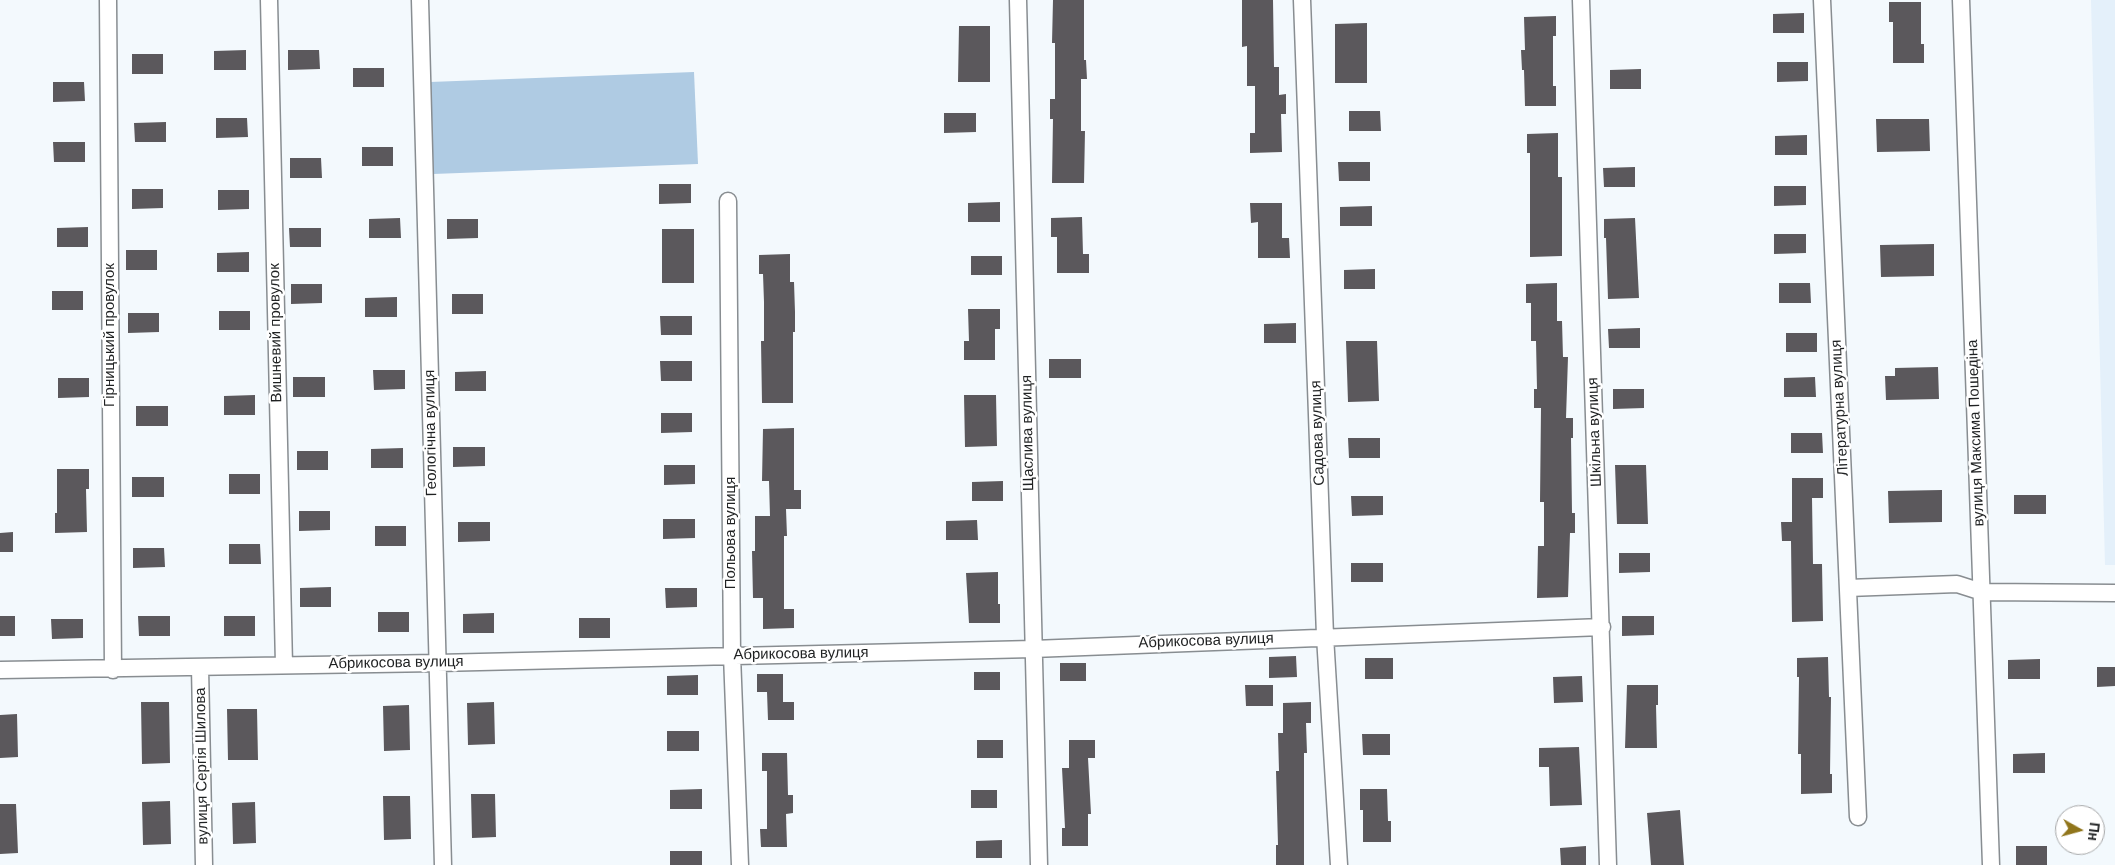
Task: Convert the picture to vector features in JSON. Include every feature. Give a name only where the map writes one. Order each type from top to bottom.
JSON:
[{"type":"street","name":"Гірницький провулок","points":[[108,0],[113,670]]},
{"type":"street","name":"Вишневий провулок","points":[[269,0],[284,665]]},
{"type":"street","name":"Геологічна вулиця","points":[[420,0],[443,865]]},
{"type":"street","name":"Щаслива вулиця","points":[[1018,0],[1039,865]]},
{"type":"street","name":"Садова вулиця","points":[[1302,0],[1326,636],[1339,865]]},
{"type":"street","name":"Шкільна вулиця","points":[[1581,0],[1608,865]]},
{"type":"street","name":"Літературна вулиця","points":[[1822,0],[1858,817]]},
{"type":"street","name":"вулиця Максима Пошедіна","points":[[1961,0],[1991,865]]},
{"type":"street","name":"Польова вулиця","points":[[728,201],[732,655],[740,865]]},
{"type":"street","points":[[1848,588],[1957,584],[1982,592],[2115,593]]},
{"type":"street","name":"Абрикосова вулиця","points":[[0,670],[113,670],[1033,649],[1326,636],[1602,627]]},
{"type":"street","name":"вулиця Сергія Шилова","points":[[200,667],[204,865]]},
{"type":"shaded area","points":[[2091,0],[2115,0],[2115,565],[2105,565]]},
{"type":"shaded area","points":[[694,72],[698,164],[433,174],[430,82]]},
{"type":"building","points":[[1053,0],[1084,0],[1084,60],[1086,60],[1087,79],[1081,79],[1081,131],[1085,131],[1084,183],[1052,183],[1053,119],[1050,119],[1050,99],[1055,99],[1055,43],[1052,43]]},
{"type":"building","points":[[1242,0],[1273,0],[1274,67],[1279,67],[1279,95],[1286,94],[1286,114],[1281,114],[1282,152],[1250,153],[1250,133],[1255,133],[1255,86],[1247,86],[1247,46],[1242,47]]},
{"type":"building","points":[[1889,2],[1921,2],[1921,44],[1924,44],[1924,63],[1893,63],[1893,22],[1889,22]]},
{"type":"building","points":[[1804,13],[1804,33],[1773,33],[1773,14]]},
{"type":"building","points":[[1556,16],[1556,36],[1553,36],[1553,86],[1556,86],[1556,106],[1525,106],[1524,70],[1522,70],[1521,50],[1525,50],[1524,17]]},
{"type":"building","points":[[1367,23],[1367,83],[1335,83],[1335,24]]},
{"type":"building","points":[[959,26],[990,26],[990,82],[958,82]]},
{"type":"building","points":[[246,50],[246,70],[214,70],[214,51]]},
{"type":"building","points":[[288,50],[319,50],[320,69],[288,70]]},
{"type":"building","points":[[132,54],[163,54],[163,74],[132,74]]},
{"type":"building","points":[[1777,62],[1808,62],[1808,81],[1777,82]]},
{"type":"building","points":[[353,68],[384,68],[384,87],[353,87]]},
{"type":"building","points":[[1641,69],[1641,89],[1610,89],[1610,70]]},
{"type":"building","points":[[53,82],[84,82],[85,101],[53,102]]},
{"type":"building","points":[[1349,111],[1380,111],[1381,131],[1349,131]]},
{"type":"building","points":[[944,113],[976,113],[976,132],[944,133]]},
{"type":"building","points":[[216,118],[247,118],[248,137],[216,138]]},
{"type":"building","points":[[1876,119],[1929,119],[1930,151],[1877,152]]},
{"type":"building","points":[[166,122],[166,142],[135,142],[134,123]]},
{"type":"building","points":[[1558,133],[1558,177],[1562,177],[1562,256],[1530,257],[1530,153],[1527,153],[1527,134]]},
{"type":"building","points":[[1807,135],[1807,155],[1775,155],[1775,136]]},
{"type":"building","points":[[53,142],[85,142],[85,162],[54,162]]},
{"type":"building","points":[[362,147],[393,147],[393,166],[362,166]]},
{"type":"building","points":[[290,158],[321,158],[322,178],[290,178]]},
{"type":"building","points":[[1338,162],[1370,162],[1370,181],[1339,181]]},
{"type":"building","points":[[1635,167],[1635,187],[1604,187],[1603,168]]},
{"type":"building","points":[[659,184],[691,184],[691,203],[659,204]]},
{"type":"building","points":[[1774,186],[1806,186],[1806,205],[1774,206]]},
{"type":"building","points":[[132,189],[163,189],[163,208],[132,209]]},
{"type":"building","points":[[218,190],[249,190],[249,209],[218,210]]},
{"type":"building","points":[[1000,202],[1000,222],[968,222],[968,203]]},
{"type":"building","points":[[1250,203],[1282,203],[1282,238],[1289,238],[1290,258],[1258,258],[1258,222],[1251,223]]},
{"type":"building","points":[[1372,206],[1372,226],[1340,226],[1340,207]]},
{"type":"building","points":[[1082,217],[1083,254],[1089,254],[1089,273],[1057,273],[1057,237],[1051,237],[1051,218]]},
{"type":"building","points":[[400,218],[401,238],[369,238],[369,219]]},
{"type":"building","points":[[1635,218],[1639,298],[1608,299],[1604,219]]},
{"type":"building","points":[[447,219],[478,219],[478,238],[447,239]]},
{"type":"building","points":[[88,227],[88,247],[57,247],[57,228]]},
{"type":"building","points":[[289,228],[321,228],[321,247],[290,247]]},
{"type":"building","points":[[662,229],[694,229],[694,283],[662,283]]},
{"type":"building","points":[[1774,234],[1806,234],[1806,253],[1774,254]]},
{"type":"building","points":[[1934,244],[1934,276],[1881,277],[1880,245]]},
{"type":"building","points":[[126,250],[157,250],[157,270],[126,270]]},
{"type":"building","points":[[249,252],[249,272],[217,272],[217,253]]},
{"type":"building","points":[[790,254],[790,282],[794,282],[795,312],[795,332],[793,332],[793,403],[762,403],[761,341],[764,341],[764,302],[763,274],[759,274],[759,255]]},
{"type":"building","points":[[971,256],[1002,256],[1002,275],[971,275]]},
{"type":"building","points":[[1375,269],[1375,289],[1344,289],[1344,270]]},
{"type":"building","points":[[1557,283],[1557,321],[1562,321],[1563,357],[1568,357],[1566,418],[1573,418],[1573,438],[1571,438],[1572,513],[1575,513],[1575,533],[1570,533],[1568,597],[1537,598],[1538,546],[1544,546],[1544,502],[1540,502],[1541,408],[1534,408],[1534,389],[1537,389],[1536,341],[1531,341],[1531,303],[1526,303],[1526,284]]},
{"type":"building","points":[[1779,283],[1810,283],[1811,303],[1779,303]]},
{"type":"building","points":[[291,284],[322,284],[322,303],[291,304]]},
{"type":"building","points":[[52,291],[83,291],[83,310],[52,310]]},
{"type":"building","points":[[452,294],[483,294],[483,314],[452,314]]},
{"type":"building","points":[[397,297],[397,317],[365,317],[365,298]]},
{"type":"building","points":[[968,309],[1000,309],[1000,329],[995,329],[995,360],[964,360],[964,341],[969,341]]},
{"type":"building","points":[[219,311],[250,311],[250,330],[219,330]]},
{"type":"building","points":[[128,313],[159,313],[159,332],[128,333]]},
{"type":"building","points":[[660,316],[692,316],[692,335],[661,335]]},
{"type":"building","points":[[1296,323],[1296,343],[1264,343],[1264,324]]},
{"type":"building","points":[[1640,328],[1640,348],[1609,348],[1608,329]]},
{"type":"building","points":[[1786,333],[1817,333],[1817,352],[1786,352]]},
{"type":"building","points":[[1346,341],[1377,341],[1379,401],[1348,402]]},
{"type":"building","points":[[1049,359],[1081,359],[1081,378],[1049,378]]},
{"type":"building","points":[[660,361],[692,361],[692,381],[661,381]]},
{"type":"building","points":[[1938,367],[1939,399],[1886,400],[1885,376],[1895,376],[1895,368]]},
{"type":"building","points":[[373,370],[405,370],[405,389],[374,390]]},
{"type":"building","points":[[486,371],[486,391],[455,391],[455,372]]},
{"type":"building","points":[[293,377],[325,377],[325,397],[293,397]]},
{"type":"building","points":[[1815,377],[1816,397],[1784,397],[1784,378]]},
{"type":"building","points":[[58,378],[89,378],[89,397],[58,398]]},
{"type":"building","points":[[1613,389],[1644,389],[1644,408],[1613,409]]},
{"type":"building","points":[[255,395],[255,415],[224,415],[224,396]]},
{"type":"building","points":[[964,395],[996,395],[997,446],[965,447]]},
{"type":"building","points":[[136,406],[168,406],[168,426],[136,426]]},
{"type":"building","points":[[661,413],[692,413],[692,432],[661,433]]},
{"type":"building","points":[[794,428],[794,490],[801,490],[801,509],[786,509],[787,536],[784,536],[784,609],[794,609],[794,628],[763,629],[763,598],[753,598],[752,551],[755,551],[755,516],[770,516],[769,481],[762,481],[763,429]]},
{"type":"building","points":[[1791,433],[1822,433],[1823,453],[1791,453]]},
{"type":"building","points":[[1348,438],[1380,438],[1380,458],[1349,458]]},
{"type":"building","points":[[453,447],[485,447],[485,466],[453,467]]},
{"type":"building","points":[[403,448],[403,468],[371,468],[371,449]]},
{"type":"building","points":[[297,451],[328,451],[328,470],[297,470]]},
{"type":"building","points":[[664,465],[695,465],[695,484],[664,485]]},
{"type":"building","points":[[1615,465],[1646,465],[1648,524],[1617,524]]},
{"type":"building","points":[[57,469],[89,469],[89,489],[86,489],[87,532],[55,533]]},
{"type":"building","points":[[229,474],[260,474],[260,494],[229,494]]},
{"type":"building","points":[[132,477],[164,477],[164,497],[132,497]]},
{"type":"building","points":[[1792,478],[1823,478],[1823,498],[1812,498],[1813,564],[1822,564],[1823,621],[1792,622],[1791,541],[1782,541],[1781,522],[1792,522]]},
{"type":"building","points":[[1003,481],[1003,501],[972,501],[972,482]]},
{"type":"building","points":[[1942,490],[1942,522],[1889,523],[1888,491]]},
{"type":"building","points":[[2014,495],[2046,495],[2046,514],[2014,514]]},
{"type":"building","points":[[1351,496],[1383,496],[1383,515],[1352,516]]},
{"type":"building","points":[[299,511],[330,511],[330,530],[299,531]]},
{"type":"building","points":[[663,519],[695,519],[695,538],[663,539]]},
{"type":"building","points":[[977,520],[978,540],[946,540],[946,521]]},
{"type":"building","points":[[458,522],[490,522],[490,541],[458,542]]},
{"type":"building","points":[[375,526],[406,526],[406,546],[375,546]]},
{"type":"building","points":[[13,532],[13,552],[0,552],[0,533]]},
{"type":"building","points":[[229,544],[260,544],[261,564],[229,564]]},
{"type":"building","points":[[133,548],[164,548],[165,567],[133,568]]},
{"type":"building","points":[[1619,553],[1650,553],[1650,572],[1619,573]]},
{"type":"building","points":[[1351,563],[1383,563],[1383,582],[1351,582]]},
{"type":"building","points":[[998,572],[1000,623],[969,623],[966,573]]},
{"type":"building","points":[[331,587],[331,607],[300,607],[300,588]]},
{"type":"building","points":[[665,588],[697,588],[697,607],[666,608]]},
{"type":"building","points":[[378,612],[409,612],[409,632],[378,632]]},
{"type":"building","points":[[494,613],[494,633],[463,633],[463,614]]},
{"type":"building","points":[[0,616],[15,616],[15,636],[0,636]]},
{"type":"building","points":[[138,616],[170,616],[170,636],[139,636]]},
{"type":"building","points":[[224,616],[255,616],[255,636],[224,636]]},
{"type":"building","points":[[1622,616],[1654,616],[1654,635],[1622,636]]},
{"type":"building","points":[[579,618],[610,618],[610,638],[579,638]]},
{"type":"building","points":[[51,619],[83,619],[83,638],[52,639]]},
{"type":"building","points":[[1296,656],[1297,677],[1269,678],[1269,657]]},
{"type":"building","points":[[1828,657],[1829,697],[1831,697],[1830,774],[1832,774],[1832,793],[1801,794],[1801,754],[1798,754],[1799,677],[1797,677],[1797,658]]},
{"type":"building","points":[[1365,658],[1393,658],[1393,679],[1365,679]]},
{"type":"building","points":[[2040,659],[2040,679],[2008,679],[2008,660]]},
{"type":"building","points":[[1060,663],[1086,663],[1086,681],[1060,681]]},
{"type":"building","points":[[2097,667],[2115,667],[2115,686],[2097,687]]},
{"type":"building","points":[[974,672],[1000,672],[1000,690],[974,690]]},
{"type":"building","points":[[757,674],[783,674],[783,702],[794,702],[794,720],[768,720],[767,692],[757,692]]},
{"type":"building","points":[[698,675],[698,695],[667,695],[667,676]]},
{"type":"building","points":[[1582,676],[1583,702],[1554,703],[1553,677]]},
{"type":"building","points":[[1245,685],[1273,685],[1273,706],[1246,706]]},
{"type":"building","points":[[1627,685],[1658,685],[1658,705],[1656,705],[1657,748],[1625,748]]},
{"type":"building","points":[[141,702],[169,702],[170,763],[142,764]]},
{"type":"building","points":[[494,702],[495,744],[468,745],[467,703]]},
{"type":"building","points":[[1311,702],[1311,723],[1306,723],[1307,753],[1304,753],[1304,865],[1276,865],[1276,845],[1278,845],[1276,771],[1279,771],[1278,733],[1283,733],[1283,703]]},
{"type":"building","points":[[409,705],[410,750],[384,751],[383,706]]},
{"type":"building","points":[[227,709],[257,709],[258,760],[228,760]]},
{"type":"building","points":[[17,714],[18,757],[0,758],[0,715]]},
{"type":"building","points":[[667,731],[699,731],[699,751],[667,751]]},
{"type":"building","points":[[1362,734],[1390,734],[1390,755],[1363,755]]},
{"type":"building","points":[[977,740],[1003,740],[1003,758],[977,758]]},
{"type":"building","points":[[1069,740],[1095,740],[1095,758],[1088,758],[1091,814],[1088,814],[1088,846],[1062,846],[1062,828],[1065,828],[1062,768],[1069,768]]},
{"type":"building","points":[[1579,747],[1582,805],[1550,806],[1549,767],[1539,767],[1539,748]]},
{"type":"building","points":[[762,753],[787,753],[788,795],[793,795],[793,813],[786,814],[787,847],[761,847],[760,829],[767,829],[767,771],[762,771]]},
{"type":"building","points":[[2045,753],[2045,773],[2013,773],[2013,754]]},
{"type":"building","points":[[702,789],[702,809],[670,809],[670,790]]},
{"type":"building","points":[[1360,789],[1387,789],[1388,821],[1391,821],[1391,842],[1363,842],[1363,810],[1360,810]]},
{"type":"building","points":[[971,790],[997,790],[997,808],[971,808]]},
{"type":"building","points":[[471,794],[495,794],[496,837],[472,838]]},
{"type":"building","points":[[383,796],[410,796],[411,839],[384,840]]},
{"type":"building","points":[[170,801],[171,844],[143,845],[142,802]]},
{"type":"building","points":[[255,802],[256,843],[233,844],[232,803]]},
{"type":"building","points":[[0,804],[16,804],[18,853],[0,854]]},
{"type":"building","points":[[1680,810],[1684,865],[1651,865],[1647,813]]},
{"type":"building","points":[[1002,840],[1002,858],[976,858],[976,841]]},
{"type":"building","points":[[1586,846],[1586,865],[1561,865],[1560,848]]},
{"type":"building","points":[[2016,846],[2047,846],[2047,865],[2016,865]]},
{"type":"building","points":[[670,851],[702,851],[702,865],[670,865]]}]
